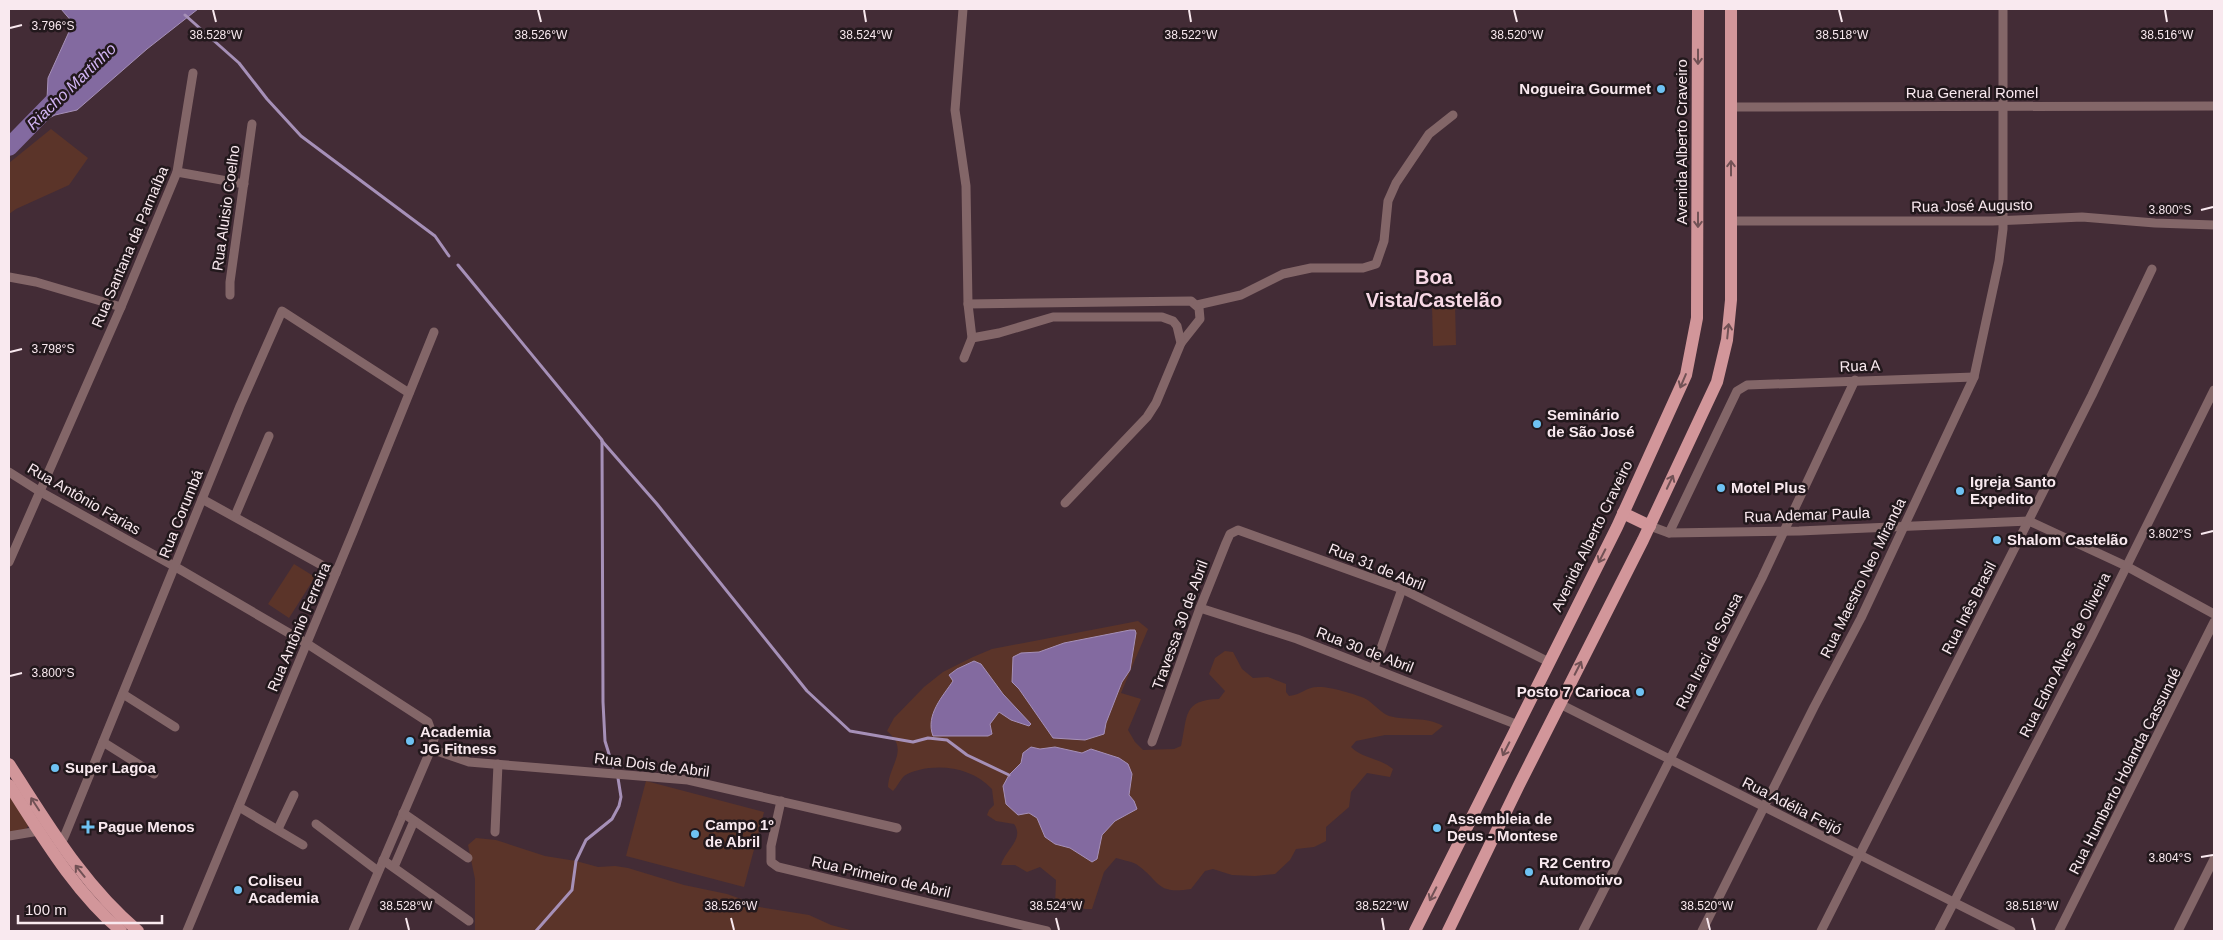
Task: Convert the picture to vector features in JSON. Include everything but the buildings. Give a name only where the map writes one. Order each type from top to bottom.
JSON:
[{"type":"main road","name":"Avenida Alberto Craveiro","points":[[1414,931],[1623,512],[1686,375],[1697,318],[1698,9]]},
{"type":"main road","points":[[1448,931],[1650,526],[1717,382],[1728,340],[1730,300],[1731,9]]},
{"type":"main road","points":[[1623,512],[1650,526]]},
{"type":"main road","points":[[9,764],[72,862],[107,904],[138,931]]},
{"type":"main road","points":[[9,785],[56,857],[92,904],[121,931]]},
{"type":"main road","points":[[56,857],[61,844]]},
{"type":"street","points":[[963,9],[955,110],[966,186],[968,304],[972,338],[964,358]]},
{"type":"street","name":"Rua Maestro Neo Miranda","points":[[1702,931],[1861,618],[1974,377],[1999,261],[2004,220],[2003,9]]},
{"type":"street","name":"Rua Santana da Parnaíba","points":[[9,562],[121,307],[177,172],[193,73]]},
{"type":"street","name":"Rua General Romel","points":[[1731,107],[2214,106]]},
{"type":"street","points":[[1197,305],[1241,295],[1283,274],[1311,268],[1364,268],[1376,264],[1384,241],[1388,201],[1396,183],[1429,134],[1453,115]]},
{"type":"street","name":"Rua Aluisio Coelho","points":[[230,295],[230,282],[252,124]]},
{"type":"street","points":[[177,172],[244,184]]},
{"type":"street","name":"Rua José Augusto","points":[[1730,221],[2004,220],[2082,217],[2154,223],[2214,225]]},
{"type":"street","name":"Rua Inês Brasil","points":[[1821,931],[2029,521],[2152,269]]},
{"type":"street","points":[[9,277],[36,282],[121,307]]},
{"type":"street","points":[[968,304],[1170,300],[1191,301],[1197,305],[1200,312],[1199,322],[1182,343],[1174,366],[1152,410],[1065,503]]},
{"type":"street","name":"Rua Corumbá","points":[[61,844],[174,566],[282,311],[409,394]]},
{"type":"street","points":[[972,338],[999,333],[1053,317],[1156,316],[1173,321],[1180,333],[1182,343]]},
{"type":"street","name":"Rua Antônio Ferreira","points":[[187,931],[434,332]]},
{"type":"street","name":"Rua A","points":[[1669,534],[1737,392],[1747,385],[1974,377]]},
{"type":"street","name":"Rua Iraci de Sousa","points":[[1584,931],[1784,531],[1855,380]]},
{"type":"street","name":"Rua Edno Alves de Oliveira","points":[[1939,931],[2092,636],[2214,390]]},
{"type":"street","points":[[235,516],[269,436]]},
{"type":"street","name":"Rua Antônio Farias","points":[[9,472],[306,643],[423,717],[428,722],[433,733],[434,739],[430,749]]},
{"type":"street","points":[[202,499],[336,572]]},
{"type":"street","name":"Rua Ademar Paula","points":[[1650,526],[1669,534],[2029,521],[2126,566],[2214,614]]},
{"type":"street","name":"Travessa 30 de Abril","points":[[1152,742],[1200,608],[1230,534],[1238,530],[1245,532]]},
{"type":"street","name":"Rua 31 de Abril","points":[[1245,532],[1402,589],[1549,662]]},
{"type":"street","points":[[1374,668],[1402,589]]},
{"type":"street","name":"Rua 30 de Abril","points":[[1200,608],[1297,639],[1518,725]]},
{"type":"street","name":"Rua Humberto Holanda Cassundé","points":[[2059,931],[2214,622]]},
{"type":"street","points":[[123,694],[175,727]]},
{"type":"street","name":"Rua Adélia Feijó","points":[[1560,704],[1669,761],[1764,806],[2011,931]]},
{"type":"street","points":[[103,742],[154,774]]},
{"type":"street","points":[[353,931],[430,749]]},
{"type":"street","name":"Rua Dois de Abril","points":[[430,749],[469,762],[670,777],[897,828]]},
{"type":"street","points":[[495,832],[498,764]]},
{"type":"street","points":[[278,829],[294,795]]},
{"type":"street","name":"Rua Primeiro de Abril","points":[[781,801],[770,852],[771,862],[778,867],[933,902],[1047,931]]},
{"type":"street","points":[[239,807],[303,845]]},
{"type":"street","points":[[403,812],[468,858]]},
{"type":"street","points":[[394,867],[414,821]]},
{"type":"street","points":[[316,824],[378,871]]},
{"type":"street","points":[[9,836],[39,830],[61,844]]},
{"type":"street","points":[[2178,931],[2214,859]]},
{"type":"street","points":[[383,860],[469,921]]},
{"type":"shaded area","points":[[51,129],[88,158],[69,185],[9,214],[9,163]]},
{"type":"shaded area","points":[[1455,303],[1456,345],[1433,346],[1432,304]]},
{"type":"shaded area","points":[[294,564],[315,577],[289,618],[268,604]]},
{"type":"shaded area","points":[[1138,621],[1148,629],[1121,693],[1141,699],[1128,730],[1135,742],[1143,750],[1174,749],[1181,746],[1186,718],[1193,706],[1207,700],[1219,699],[1225,691],[1209,674],[1215,658],[1225,651],[1233,652],[1242,669],[1253,678],[1268,677],[1286,684],[1286,692],[1289,696],[1314,687],[1335,689],[1364,698],[1389,716],[1430,721],[1443,726],[1432,735],[1385,735],[1356,741],[1351,747],[1360,754],[1388,765],[1393,769],[1390,777],[1367,773],[1351,792],[1349,807],[1326,827],[1326,841],[1314,847],[1296,849],[1290,860],[1275,874],[1255,876],[1232,875],[1213,869],[1205,871],[1191,889],[1171,890],[1159,885],[1136,864],[1116,858],[1104,872],[1092,909],[1085,909],[1070,902],[1055,906],[1056,880],[1040,867],[1027,872],[1015,865],[1001,865],[1016,840],[1017,829],[1014,824],[996,821],[987,815],[994,805],[992,789],[976,777],[948,768],[929,768],[906,775],[893,791],[888,787],[898,751],[894,738],[887,731],[894,718],[924,687],[943,672],[992,649]]},
{"type":"shaded area","name":"Campo 1º de Abril","points":[[646,781],[764,812],[744,887],[626,856]]},
{"type":"shaded area","points":[[9,792],[30,823],[26,829],[9,832]]},
{"type":"shaded area","points":[[476,838],[496,840],[545,856],[598,867],[615,866],[628,868],[684,885],[727,894],[744,900],[753,906],[809,915],[831,925],[854,931],[475,931],[475,879],[468,845]]},
{"type":"water","points":[[61,9],[198,9],[147,49],[77,110],[55,115],[35,125],[47,99],[48,78],[73,23]]},
{"type":"water","points":[[1135,630],[1136,633],[1130,670],[1122,682],[1106,723],[1104,734],[1085,740],[1053,738],[1019,689],[1012,682],[1013,657],[1021,653],[1039,652],[1064,643]]},
{"type":"water","points":[[974,661],[981,664],[1003,694],[1031,724],[1029,726],[1011,720],[999,712],[990,724],[992,734],[988,736],[933,736],[931,721],[933,713],[953,681],[949,675]]},
{"type":"water","points":[[1031,747],[1040,749],[1055,747],[1082,753],[1091,749],[1119,758],[1128,764],[1132,774],[1129,795],[1137,809],[1115,821],[1102,835],[1097,859],[1092,862],[1070,848],[1055,844],[1045,837],[1037,818],[1029,813],[1018,815],[1006,804],[1003,786],[1009,775],[1021,763],[1023,753]]},
{"type":"waterway","points":[[185,15],[239,63],[267,99],[301,136],[435,236],[449,256]]},
{"type":"waterway","name":"Riacho Martinho","points":[[9,147],[54,101]]},
{"type":"waterway","points":[[458,265],[602,440],[603,702],[605,741],[613,767]]},
{"type":"waterway","points":[[602,441],[657,504],[807,691],[850,731],[913,742],[928,738],[947,740],[967,755],[1009,775]]},
{"type":"waterway","points":[[536,931],[572,890],[576,861],[586,840],[612,819],[619,806],[621,797],[618,778]]},
{"type":"place","name":"Nogueira Gourmet","points":[[1661,89]]},
{"type":"place","name":"Seminário de São José","points":[[1537,424]]},
{"type":"place","name":"Motel Plus","points":[[1721,488]]},
{"type":"place","name":"Igreja Santo Expedito","points":[[1960,491]]},
{"type":"place","name":"Shalom Castelão","points":[[1997,540]]},
{"type":"place","name":"Posto 7 Carioca","points":[[1640,692]]},
{"type":"place","name":"Academia JG Fitness","points":[[410,741]]},
{"type":"place","name":"Super Lagoa","points":[[55,768]]},
{"type":"place","name":"Pague Menos","points":[[88,827]]},
{"type":"place","name":"Assembleia de Deus - Montese","points":[[1437,828]]},
{"type":"place","name":"Campo 1º de Abril","points":[[695,834]]},
{"type":"place","name":"R2 Centro Automotivo","points":[[1529,872]]},
{"type":"place","name":"Coliseu Academia","points":[[238,890]]},
{"type":"district","name":"Boa Vista/Castelão","points":[[1434,288]]}]
